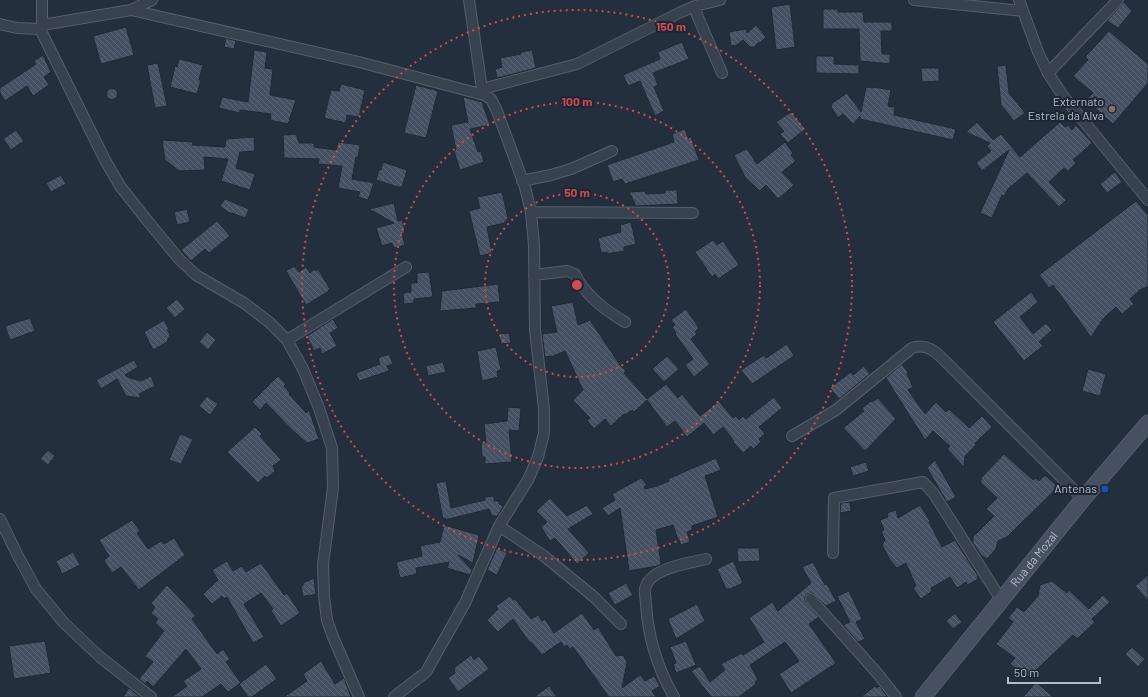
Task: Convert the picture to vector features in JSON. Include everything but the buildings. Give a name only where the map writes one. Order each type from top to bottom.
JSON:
[{"type":"main road","name":"Rua da Mozal","points":[[923,697],[1084,499],[1148,423]]},
{"type":"street","points":[[42,0],[41,27],[105,160],[120,186],[179,259],[196,275],[244,303],[269,322],[287,340],[306,376],[319,408],[332,448],[333,488],[323,564],[324,596],[327,620],[358,697]]},
{"type":"street","points":[[0,24],[17,28],[41,27],[132,10],[152,0]]},
{"type":"street","points":[[394,697],[426,672],[465,603],[499,526],[528,480],[538,456],[544,433],[544,409],[535,330],[534,245],[531,212],[522,181],[497,111],[491,100],[483,92],[470,0]]},
{"type":"street","points":[[132,10],[483,92],[577,64],[695,6],[720,0]]},
{"type":"street","points":[[914,0],[1023,11]]},
{"type":"street","points":[[1019,0],[1048,73],[1063,96],[1148,200]]},
{"type":"street","points":[[1048,73],[1118,0]]},
{"type":"street","points":[[695,6],[697,15],[722,73]]},
{"type":"street","points":[[522,181],[571,169],[612,151]]},
{"type":"street","points":[[531,212],[693,213]]},
{"type":"street","points":[[287,340],[406,267]]},
{"type":"street","points":[[534,275],[567,271],[575,274],[580,284],[591,296],[616,317],[625,322]]},
{"type":"street","points":[[792,436],[836,410],[912,348],[925,346],[934,350],[1084,499]]},
{"type":"street","points":[[834,553],[834,498],[923,482],[934,494],[1002,601]]},
{"type":"street","points":[[0,519],[36,589],[64,624],[100,657],[151,697]]},
{"type":"street","points":[[499,526],[544,556],[594,597],[621,624]]},
{"type":"street","points":[[674,697],[663,676],[651,637],[647,621],[645,589],[648,582],[662,571],[706,559]]},
{"type":"street","points":[[811,599],[878,674],[896,697]]},
{"type":"place","name":"Externato Estrela da Alva","points":[[1112,109]]},
{"type":"place","name":"Antenas","points":[[1105,489]]}]
